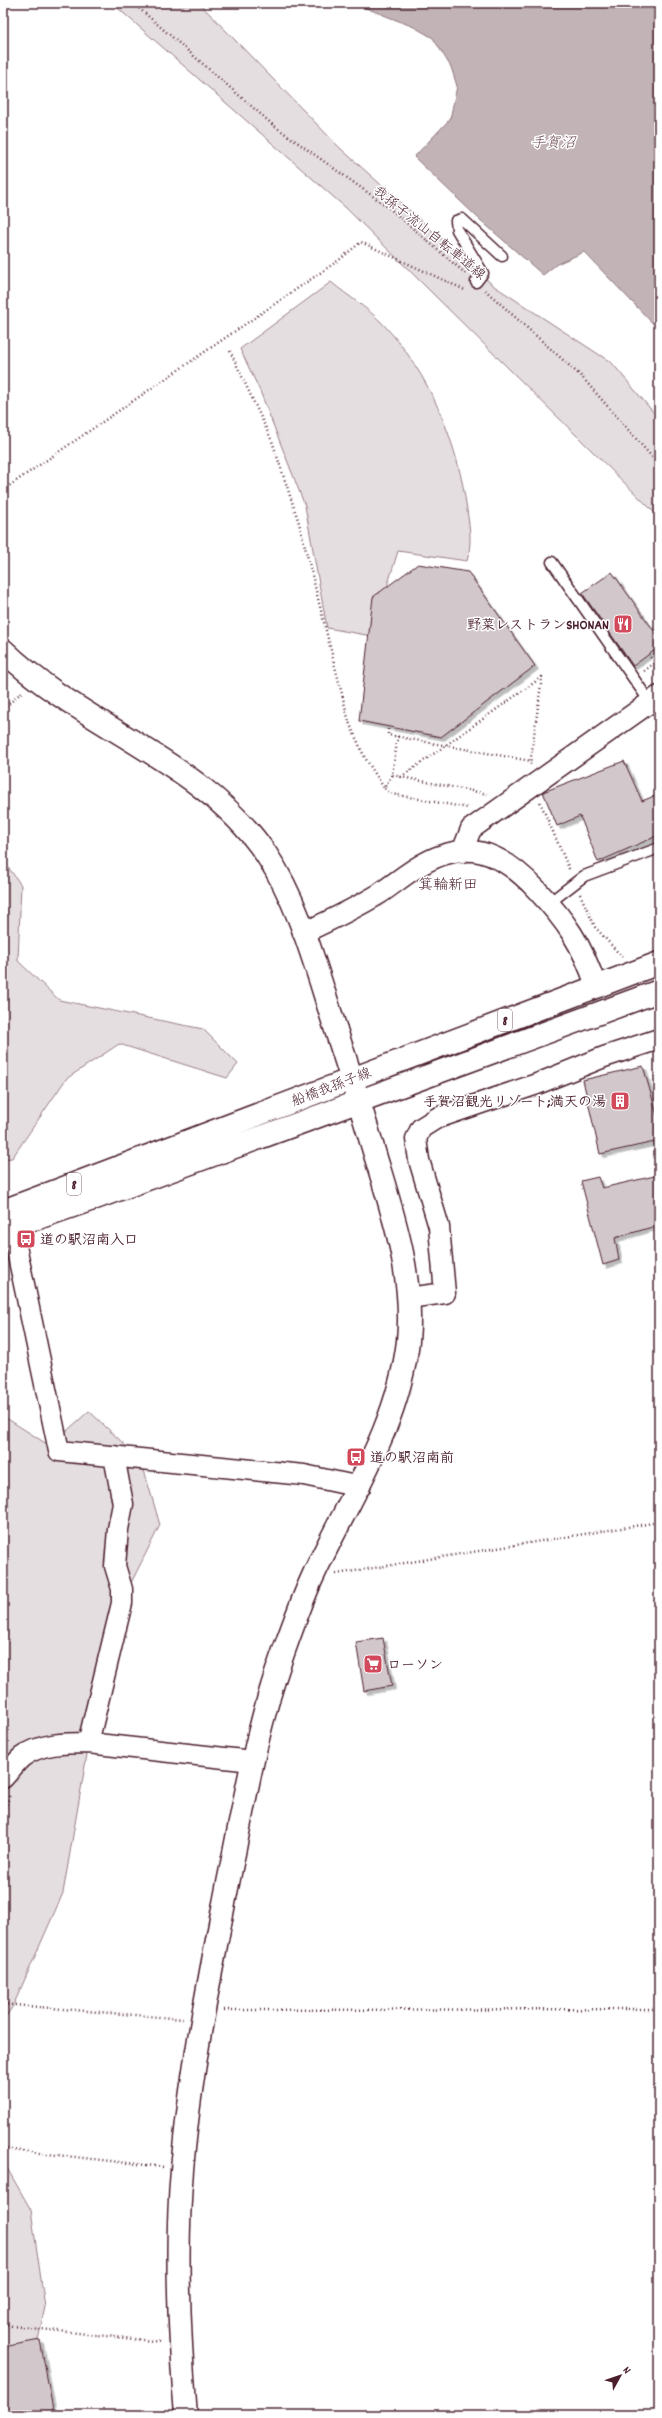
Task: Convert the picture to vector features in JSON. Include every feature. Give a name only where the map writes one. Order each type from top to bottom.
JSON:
[{"type":"street","points":[[3,650],[58,696],[185,775],[231,812],[266,854],[290,898],[352,1078],[401,1244],[408,1298],[408,1334],[404,1369],[393,1412],[360,1486],[312,1577],[280,1662],[252,1761],[203,2015],[182,2169],[178,2253],[180,2344],[186,2415]]},
{"type":"street","points":[[462,852],[471,829],[538,771],[654,699]]},
{"type":"street","points":[[303,933],[379,894],[418,867],[446,853],[479,850],[496,856],[521,873],[568,925],[586,958],[596,986]]},
{"type":"street","name":"船橋我孫子線","points":[[6,1222],[352,1078],[659,963]]},
{"type":"street","name":"船橋我孫子線","points":[[6,1222],[359,1101],[659,991]]},
{"type":"street","points":[[408,1298],[445,1294],[439,1227],[419,1160],[416,1139],[421,1128],[437,1118],[537,1084],[604,1057],[659,1039]]},
{"type":"street","points":[[6,1222],[59,1451],[304,1475],[360,1486]]},
{"type":"street","points":[[88,1743],[122,1603],[122,1589],[115,1566],[122,1504],[114,1456]]},
{"type":"street","points":[[3,1778],[22,1757],[43,1746],[88,1743],[252,1761]]},
{"type":"lane","points":[[476,282],[482,273],[457,230],[456,221],[462,219],[502,256]]},
{"type":"lane","points":[[552,562],[654,699]]},
{"type":"lane","points":[[549,903],[584,876],[659,848]]},
{"type":"path","name":"我孫子流山自転車道線","points":[[133,3],[273,125],[388,207],[476,282],[582,377],[659,466]]},
{"type":"path","points":[[3,490],[339,260],[361,242],[466,290],[476,282]]},
{"type":"path","points":[[230,352],[272,441],[299,523],[349,722],[364,756],[384,788],[392,794],[474,809]]},
{"type":"path","points":[[646,676],[643,672],[654,662],[648,655]]},
{"type":"path","points":[[402,777],[446,744],[542,677],[531,761],[538,771]]},
{"type":"path","points":[[3,709],[37,678]]},
{"type":"path","points":[[388,728],[388,735],[446,744],[531,761],[538,771]]},
{"type":"path","points":[[384,788],[392,775],[398,736]]},
{"type":"path","points":[[392,775],[494,796]]},
{"type":"path","points":[[312,1577],[659,1522]]},
{"type":"path","points":[[3,2004],[203,2015],[659,2009]]},
{"type":"path","points":[[3,2149],[182,2169]]},
{"type":"path","points":[[3,2325],[180,2344]]},
{"type":"shaded area","points":[[112,3],[199,3],[340,148],[494,286],[612,363],[659,419],[659,517],[346,208]]},
{"type":"shaded area","points":[[331,282],[383,324],[415,365],[428,387],[449,435],[457,460],[463,485],[469,524],[470,542],[467,561],[398,551],[372,636],[327,628],[305,506],[260,391],[240,349]]},
{"type":"shaded area","points":[[3,860],[21,885],[18,961],[59,1000],[203,1029],[238,1064],[227,1078],[119,1044],[66,1079],[12,1158],[3,1159]]},
{"type":"shaded area","points":[[89,1411],[141,1460],[160,1525],[131,1583],[112,1610],[63,1893],[13,2006],[3,2021],[3,1416],[50,1446]]},
{"type":"shaded area","points":[[3,2161],[31,2210],[45,2307],[26,2397],[3,2415]]},
{"type":"water","name":"手賀沼","points":[[353,3],[659,3],[659,330],[584,252],[557,264],[543,275],[478,218],[414,157],[450,119],[457,86],[451,67],[433,38],[414,27]]},
{"type":"building","points":[[418,564],[468,572],[535,666],[441,737],[359,721],[373,597]]},
{"type":"building","points":[[612,572],[659,638],[659,647],[633,666],[582,593]]},
{"type":"building","points":[[624,761],[642,801],[659,794],[659,835],[598,862],[580,816],[557,826],[543,792]]},
{"type":"building","name":"手賀沼観光リゾート;満天の湯","points":[[643,1066],[659,1122],[659,1141],[600,1154],[583,1080]]},
{"type":"building","points":[[659,1175],[659,1225],[615,1238],[619,1260],[603,1265],[581,1181],[598,1177],[602,1188]]},
{"type":"building","points":[[383,1638],[392,1686],[364,1691],[356,1642]]},
{"type":"building","points":[[40,2340],[54,2415],[3,2415],[3,2347]]},
{"type":"place","name":"野菜レストランSHONAN","points":[[623,624]]},
{"type":"place","name":"手賀沼観光リゾート;満天の湯","points":[[620,1101]]},
{"type":"place","name":"道の駅沼南入口","points":[[26,1239]]},
{"type":"place","name":"道の駅沼南前","points":[[356,1457]]},
{"type":"place","name":"ローソン","points":[[373,1664]]},
{"type":"district","name":"箕輪新田","points":[[448,884]]}]
